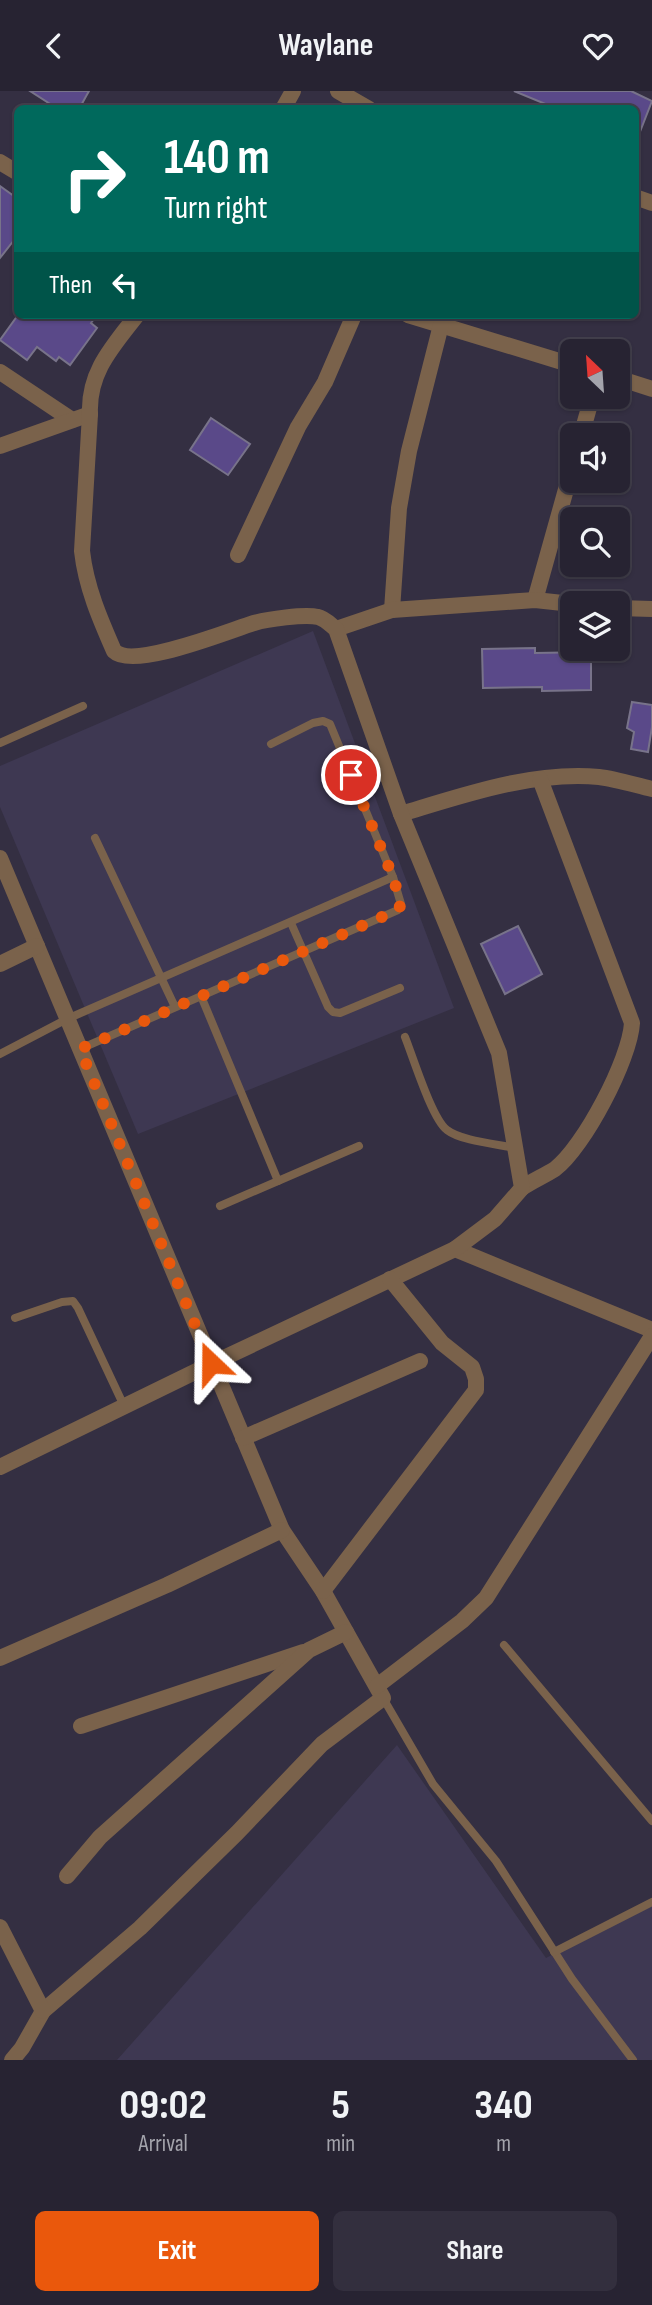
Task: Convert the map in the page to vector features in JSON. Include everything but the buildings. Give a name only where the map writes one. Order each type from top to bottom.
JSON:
[{"type":"street","points":[[338,91],[362,105]]},
{"type":"street","points":[[134,319],[102,361],[89,394],[82,551],[84,569],[95,606],[114,651],[118,656],[131,658],[156,654],[254,623],[282,617],[320,617],[336,629],[401,814],[499,1053],[522,1188]]},
{"type":"street","points":[[238,555],[298,427],[325,382],[352,319]]},
{"type":"street","points":[[421,319],[560,361]]},
{"type":"street","points":[[392,610],[399,508],[409,451],[441,325]]},
{"type":"street","points":[[0,372],[72,420]]},
{"type":"street","points":[[630,382],[652,389]]},
{"type":"street","points":[[0,446],[90,414]]},
{"type":"street","points":[[535,600],[565,493]]},
{"type":"street","points":[[336,629],[392,610],[535,600],[560,603]]},
{"type":"street","points":[[630,608],[652,609]]},
{"type":"street","points":[[401,814],[459,796],[552,776],[600,777],[652,789]]},
{"type":"street","points":[[0,1467],[211,1363],[455,1249],[495,1219],[522,1188],[556,1168],[569,1153],[598,1112],[631,1038],[632,1023],[540,779]]},
{"type":"street","points":[[0,858],[282,1530],[323,1591],[380,1692]]},
{"type":"street","points":[[0,964],[37,946]]},
{"type":"street","points":[[455,1249],[652,1330]]},
{"type":"street","points":[[323,1591],[476,1390],[472,1367],[442,1343],[390,1279]]},
{"type":"street","points":[[12,2060],[43,2011],[140,1928],[237,1833],[322,1744],[486,1598],[652,1336]]},
{"type":"street","points":[[243,1439],[420,1361]]},
{"type":"street","points":[[0,1658],[167,1585],[282,1530]]},
{"type":"street","points":[[81,1725],[309,1650],[346,1632]]},
{"type":"street","points":[[67,1876],[100,1837],[309,1650]]},
{"type":"street","points":[[0,1927],[43,2011]]},
{"type":"lane","points":[[0,743],[83,706]]},
{"type":"lane","points":[[80,1049],[398,910],[401,904],[393,877],[330,724],[323,721],[313,723],[271,744]]},
{"type":"lane","points":[[95,838],[175,1007]]},
{"type":"lane","points":[[0,1054],[67,1019],[393,877]]},
{"type":"lane","points":[[290,923],[328,1007],[333,1012],[340,1013],[400,988]]},
{"type":"lane","points":[[201,996],[278,1181]]},
{"type":"lane","points":[[405,1037],[436,1116],[446,1130],[459,1136],[515,1148]]},
{"type":"lane","points":[[220,1206],[359,1146]]},
{"type":"lane","points":[[15,1318],[72,1301],[78,1308],[124,1406]]},
{"type":"lane","points":[[504,1646],[652,1821]]},
{"type":"lane","points":[[380,1692],[433,1784],[496,1861],[554,1952],[633,2060]]},
{"type":"lane","points":[[554,1952],[652,1902]]},
{"type":"shaded area","points":[[313,631],[454,1008],[138,1134],[0,807],[0,766]]},
{"type":"shaded area","points":[[397,1745],[546,1958],[652,1903],[652,2060],[117,2060]]},
{"type":"route","points":[[211,1363],[80,1049],[398,910],[401,904],[393,877],[351,775]]}]
